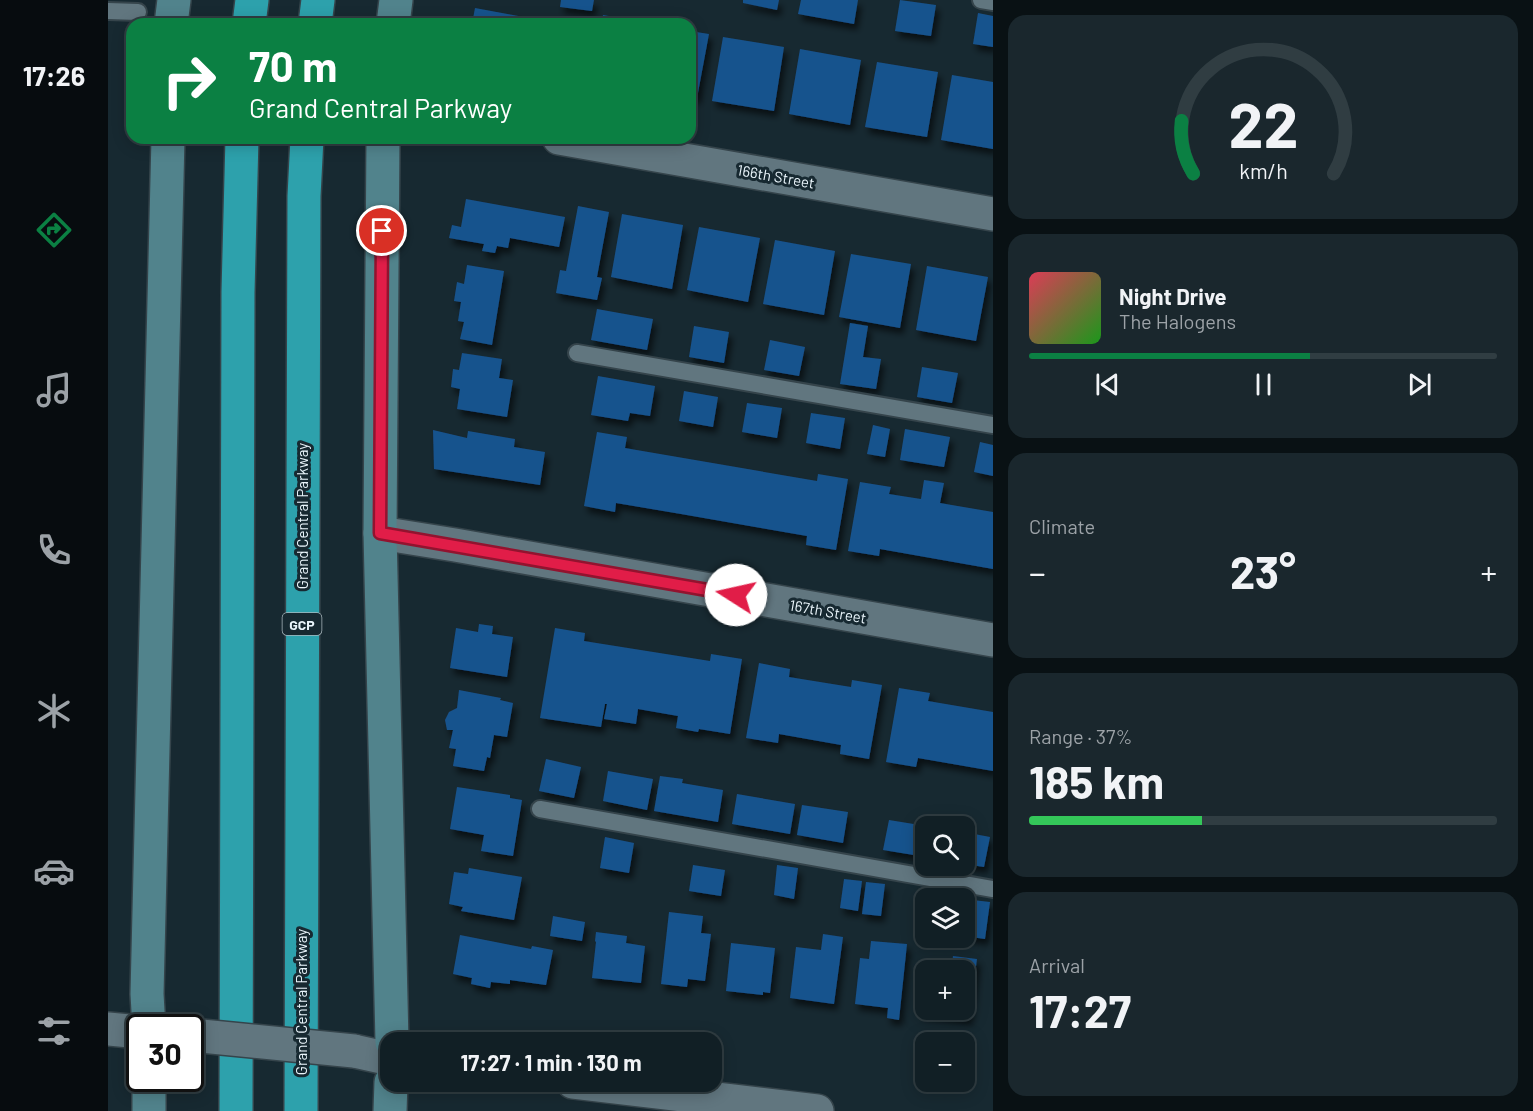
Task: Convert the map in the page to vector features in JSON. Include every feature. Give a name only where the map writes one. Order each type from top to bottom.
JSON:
[{"type":"highway","points":[[250,18],[252,0]]},
{"type":"highway","points":[[316,18],[318,0]]},
{"type":"highway","points":[[236,1111],[238,316],[242,144]]},
{"type":"highway","name":"Grand Central Parkway","points":[[301,1111],[303,231],[307,144]]},
{"type":"main road","points":[[172,18],[174,0]]},
{"type":"main road","points":[[394,18],[396,0]]},
{"type":"main road","points":[[148,1014],[168,144]]},
{"type":"main road","points":[[383,144],[380,533],[392,1032]]},
{"type":"main road","points":[[149,1092],[149,1111]]},
{"type":"main road","points":[[390,1111],[391,1092]]},
{"type":"street","name":"166th Street","points":[[593,144],[993,214]]},
{"type":"street","name":"167th Street","points":[[380,533],[993,640]]},
{"type":"street","points":[[108,1029],[126,1031]]},
{"type":"street","points":[[204,1036],[354,1051],[380,1057]]},
{"type":"street","points":[[657,1092],[817,1111]]},
{"type":"lane","points":[[981,0],[993,2]]},
{"type":"lane","points":[[108,11],[138,12]]},
{"type":"lane","points":[[577,353],[993,425]]},
{"type":"lane","points":[[540,809],[993,889]]},
{"type":"building","points":[[561,0],[594,0],[592,11],[560,7]]},
{"type":"building","points":[[743,0],[779,0],[777,10],[743,3]]},
{"type":"building","points":[[801,0],[858,0],[854,24],[798,14]]},
{"type":"building","points":[[900,0],[936,5],[931,36],[895,31]]},
{"type":"building","points":[[475,8],[529,18],[473,18]]},
{"type":"building","points":[[978,13],[993,16],[993,47],[973,44]]},
{"type":"building","points":[[603,15],[620,18],[602,18]]},
{"type":"building","points":[[696,32],[709,34],[696,98]]},
{"type":"building","points":[[723,37],[784,47],[774,111],[712,101]]},
{"type":"building","points":[[800,49],[861,60],[850,125],[789,114]]},
{"type":"building","points":[[877,62],[938,72],[927,137],[865,127]]},
{"type":"building","points":[[952,75],[993,82],[993,149],[941,140]]},
{"type":"building","points":[[466,199],[565,217],[559,247],[510,238],[508,248],[497,246],[495,253],[482,251],[484,244],[449,238],[452,225],[461,227]]},
{"type":"building","points":[[578,206],[609,212],[597,277],[602,278],[597,300],[556,293],[560,270],[566,271]]},
{"type":"building","points":[[622,214],[683,225],[672,289],[611,277]]},
{"type":"building","points":[[699,227],[760,238],[748,302],[687,290]]},
{"type":"building","points":[[775,240],[835,251],[824,315],[763,304]]},
{"type":"building","points":[[851,254],[911,264],[900,328],[839,317]]},
{"type":"building","points":[[467,265],[504,271],[492,345],[460,339],[464,322],[458,321],[461,302],[454,301],[457,282],[464,284]]},
{"type":"building","points":[[927,266],[988,277],[976,341],[916,330]]},
{"type":"building","points":[[597,309],[653,319],[647,350],[591,340]]},
{"type":"building","points":[[850,323],[868,326],[863,357],[881,359],[876,389],[840,384]]},
{"type":"building","points":[[694,326],[729,332],[724,363],[689,357]]},
{"type":"building","points":[[770,340],[805,347],[799,376],[764,370]]},
{"type":"building","points":[[462,353],[502,359],[499,378],[513,380],[507,417],[457,409],[460,389],[451,387],[453,369],[459,370]]},
{"type":"building","points":[[922,367],[958,373],[952,403],[917,397]]},
{"type":"building","points":[[598,376],[655,386],[650,416],[630,413],[628,421],[591,415]]},
{"type":"building","points":[[684,391],[718,397],[713,427],[679,421]]},
{"type":"building","points":[[747,403],[782,408],[777,438],[742,432]]},
{"type":"building","points":[[811,413],[845,418],[840,449],[806,443]]},
{"type":"building","points":[[873,425],[890,429],[885,457],[867,454]]},
{"type":"building","points":[[905,429],[950,437],[944,467],[900,460]]},
{"type":"building","points":[[433,430],[467,438],[468,431],[515,439],[514,447],[545,452],[540,485],[434,469]]},
{"type":"building","points":[[597,432],[627,437],[625,448],[817,481],[818,474],[848,479],[836,550],[806,545],[807,536],[616,503],[615,512],[584,506]]},
{"type":"building","points":[[980,442],[993,445],[993,476],[974,472]]},
{"type":"building","points":[[924,480],[944,483],[940,503],[993,512],[993,569],[880,549],[879,556],[848,551],[860,482],[891,487],[889,494],[921,499]]},
{"type":"building","points":[[479,624],[493,626],[492,634],[513,637],[507,677],[450,668],[456,628],[478,632]]},
{"type":"building","points":[[555,628],[585,633],[584,641],[710,661],[711,654],[742,659],[730,734],[676,728],[678,716],[638,709],[636,724],[604,719],[607,704],[605,704],[601,727],[540,718]]},
{"type":"building","points":[[759,663],[790,669],[789,677],[851,687],[852,680],[882,685],[869,759],[840,754],[841,745],[779,734],[778,743],[746,738]]},
{"type":"building","points":[[899,688],[930,693],[928,701],[993,712],[993,771],[918,758],[916,767],[886,762]]},
{"type":"building","points":[[459,690],[501,698],[500,700],[513,703],[507,737],[494,735],[490,758],[487,757],[484,771],[453,766],[456,749],[449,748],[453,730],[447,730],[445,720],[449,712],[457,708]]},
{"type":"building","points":[[546,759],[581,767],[574,798],[539,791]]},
{"type":"building","points":[[608,771],[653,779],[647,810],[603,801]]},
{"type":"building","points":[[660,776],[683,779],[682,783],[723,790],[718,822],[654,811]]},
{"type":"building","points":[[457,787],[510,795],[510,798],[522,800],[513,856],[481,851],[484,835],[450,829]]},
{"type":"building","points":[[737,794],[795,804],[790,834],[732,824]]},
{"type":"building","points":[[802,805],[848,812],[843,843],[797,835]]},
{"type":"building","points":[[889,820],[915,824],[915,855],[883,850]]},
{"type":"building","points":[[975,834],[990,837],[984,867],[975,866]]},
{"type":"building","points":[[605,837],[634,843],[629,873],[600,868]]},
{"type":"building","points":[[693,865],[725,870],[721,896],[689,891]]},
{"type":"building","points":[[777,865],[798,868],[794,899],[774,895]]},
{"type":"building","points":[[469,868],[522,877],[514,920],[461,911],[463,907],[449,904],[454,872],[468,874]]},
{"type":"building","points":[[844,879],[862,881],[858,911],[840,908]]},
{"type":"building","points":[[866,882],[885,884],[881,916],[862,914]]},
{"type":"building","points":[[975,900],[990,902],[985,939],[975,938]]},
{"type":"building","points":[[669,912],[703,916],[701,933],[711,934],[705,981],[688,979],[687,987],[661,984]]},
{"type":"building","points":[[553,916],[585,922],[582,941],[550,936]]},
{"type":"building","points":[[596,932],[627,936],[626,943],[645,946],[641,983],[592,978]]},
{"type":"building","points":[[823,934],[843,937],[834,1004],[790,998],[796,947],[821,950]]},
{"type":"building","points":[[460,935],[531,949],[532,946],[553,950],[546,985],[510,980],[510,984],[491,982],[490,988],[471,984],[472,978],[453,974]]},
{"type":"building","points":[[871,941],[907,944],[899,1020],[887,1018],[888,1008],[855,1004],[860,958],[869,959]]},
{"type":"building","points":[[731,943],[775,948],[770,993],[763,992],[763,995],[726,991]]},
{"type":"building","points":[[953,956],[977,959],[975,974],[975,960],[952,960]]},
{"type":"route","points":[[382,231],[380,533],[736,595]]}]
